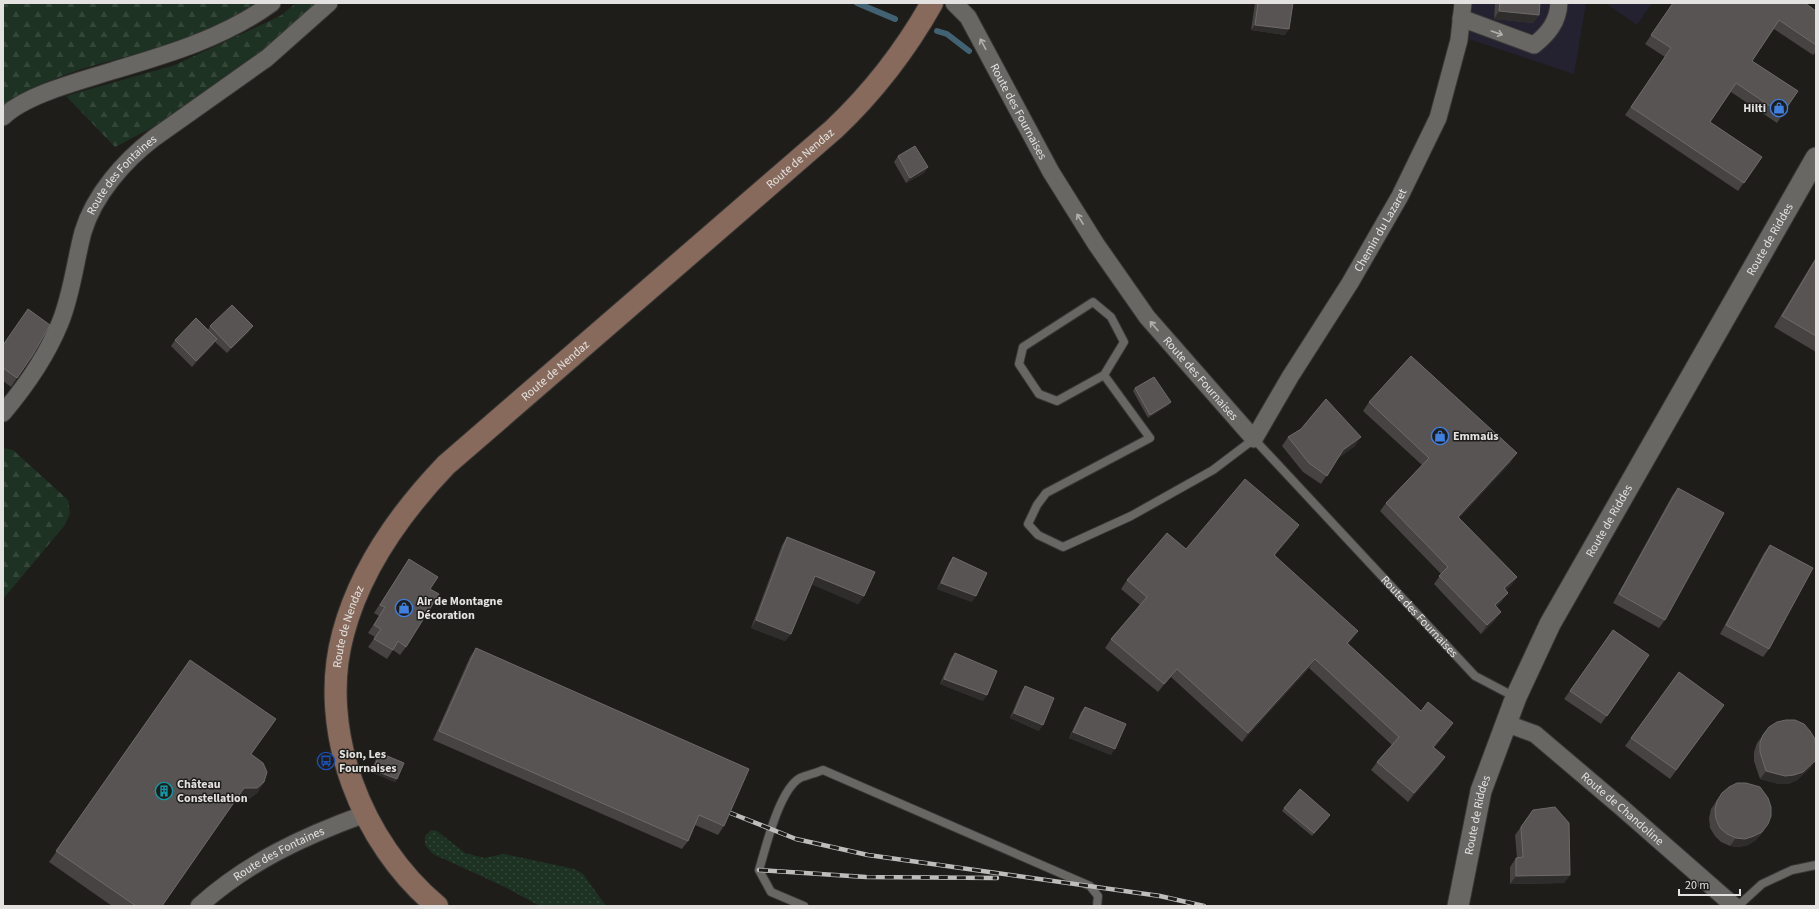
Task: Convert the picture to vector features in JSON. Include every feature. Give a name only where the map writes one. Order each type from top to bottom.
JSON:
[{"type":"main road","name":"Route de Nendaz","points":[[437,906],[401,869],[384,846],[365,814],[354,788],[339,734],[336,703],[337,670],[342,635],[356,595],[366,574],[400,518],[422,490],[481,433],[834,129],[859,105],[878,84],[904,50],[932,3]]},
{"type":"street","points":[[3,117],[17,106],[27,101],[67,86],[189,46],[234,26],[272,3]]},
{"type":"street","name":"Route des Fontaines","points":[[3,413],[51,343],[60,322],[86,226],[100,198],[119,171],[141,148],[154,138],[267,58],[329,3]]},
{"type":"street","name":"Route des Fournaises","points":[[955,3],[968,17],[1051,172],[1096,244],[1147,317],[1254,439]]},
{"type":"street","points":[[1462,11],[1534,45],[1549,33],[1559,3]]},
{"type":"street","name":"Chemin du Lazaret","points":[[1254,439],[1290,377],[1350,283],[1410,174],[1438,118],[1459,40],[1462,11]]},
{"type":"street","name":"Route de Riddes","points":[[1458,906],[1480,791],[1505,723],[1550,624],[1816,158]]},
{"type":"street","name":"Route de Chandoline","points":[[1505,723],[1535,734],[1734,906]]},
{"type":"street","name":"Route des Fontaines","points":[[200,906],[227,882],[262,859],[299,840],[365,814]]},
{"type":"lane","points":[[1093,302],[1111,318],[1124,342],[1104,375],[1057,401],[1039,394],[1019,364],[1023,348],[1093,302]]},
{"type":"lane","points":[[1104,375],[1150,438],[1046,493],[1037,505],[1028,524],[1038,535],[1063,547],[1152,505],[1213,470],[1254,439]]},
{"type":"lane","name":"Route des Fournaises","points":[[1254,439],[1475,676],[1516,697]]},
{"type":"lane","points":[[804,906],[771,892],[760,870],[771,830],[785,794],[799,779],[823,770],[1090,886],[1098,896],[1098,906]]},
{"type":"lane","points":[[1738,906],[1762,884],[1792,870],[1816,865]]},
{"type":"shaded area","points":[[1472,3],[1586,3],[1574,74],[1469,39]]},
{"type":"shaded area","points":[[1605,3],[1652,3],[1637,25]]},
{"type":"green space","points":[[3,3],[256,3],[221,25],[184,42],[92,66],[53,79],[18,97],[3,109]]},
{"type":"green space","points":[[296,3],[315,3],[279,38],[159,124],[115,147],[66,96],[175,65],[280,16]]},
{"type":"green space","points":[[3,448],[13,450],[68,500],[70,513],[65,525],[3,599]]},
{"type":"green space","points":[[431,830],[437,831],[465,853],[484,858],[504,854],[574,869],[583,874],[606,906],[540,906],[503,886],[433,854],[425,845],[425,836]]},
{"type":"building","points":[[1258,3],[1293,3],[1289,29],[1255,25]]},
{"type":"building","points":[[1500,3],[1540,3],[1539,15],[1499,11]]},
{"type":"building","points":[[1673,3],[1805,3],[1816,11],[1816,45],[1779,20],[1752,61],[1798,91],[1782,114],[1736,83],[1710,122],[1762,157],[1744,183],[1631,107],[1671,48],[1651,35]]},
{"type":"building","points":[[915,146],[928,167],[910,178],[898,156]]},
{"type":"building","points":[[1816,259],[1816,336],[1782,316]]},
{"type":"building","points":[[232,305],[253,326],[231,348],[210,326]]},
{"type":"building","points":[[28,309],[50,325],[17,378],[3,368],[3,345]]},
{"type":"building","points":[[196,318],[217,339],[196,361],[175,340]]},
{"type":"building","points":[[1411,356],[1517,453],[1458,517],[1517,577],[1504,588],[1508,593],[1495,605],[1501,612],[1487,625],[1439,576],[1448,567],[1386,503],[1429,458],[1369,402]]},
{"type":"building","points":[[1154,377],[1171,402],[1150,415],[1135,388]]},
{"type":"building","points":[[1326,399],[1361,437],[1343,450],[1327,476],[1309,463],[1288,437],[1301,429]]},
{"type":"building","points":[[1245,479],[1299,525],[1274,555],[1358,631],[1347,643],[1421,711],[1428,702],[1453,723],[1433,747],[1445,757],[1414,793],[1377,762],[1399,737],[1315,659],[1248,733],[1177,669],[1164,684],[1111,639],[1147,597],[1127,580],[1167,533],[1186,549]]},
{"type":"building","points":[[1678,488],[1724,513],[1665,620],[1619,594]]},
{"type":"building","points":[[787,537],[875,572],[864,596],[815,576],[791,634],[756,620]]},
{"type":"building","points":[[1770,545],[1813,568],[1769,649],[1726,625]]},
{"type":"building","points":[[953,557],[987,573],[976,596],[941,583]]},
{"type":"building","name":"Air de Montagne Décoration","points":[[409,559],[438,577],[430,589],[439,594],[406,647],[398,641],[393,650],[374,639],[381,629],[374,625],[385,607],[380,605]]},
{"type":"building","points":[[1613,630],[1649,655],[1607,716],[1570,691]]},
{"type":"building","points":[[476,648],[749,769],[724,826],[699,815],[688,841],[439,731]]},
{"type":"building","points":[[955,653],[997,671],[987,695],[944,679]]},
{"type":"building","name":"Château Constellation","points":[[190,660],[276,719],[251,754],[263,763],[267,772],[264,782],[257,788],[244,788],[162,906],[136,906],[56,851]]},
{"type":"building","points":[[1679,672],[1724,705],[1676,770],[1631,738]]},
{"type":"building","points":[[1025,686],[1054,698],[1043,725],[1014,713]]},
{"type":"building","points":[[1085,707],[1126,724],[1115,749],[1073,732]]},
{"type":"building","points":[[1795,720],[1804,724],[1810,731],[1815,739],[1816,760],[1803,772],[1785,776],[1766,771],[1760,752],[1760,743],[1763,735],[1769,727],[1777,722]]},
{"type":"building","points":[[380,753],[404,763],[397,779],[373,770]]},
{"type":"building","points":[[1737,783],[1746,783],[1760,787],[1768,798],[1771,807],[1771,816],[1768,824],[1762,832],[1745,839],[1736,838],[1727,834],[1720,828],[1716,819],[1715,810],[1717,801],[1722,793]]},
{"type":"building","points":[[1300,789],[1330,815],[1314,833],[1284,808]]},
{"type":"building","points":[[1555,807],[1569,823],[1570,875],[1516,876],[1516,858],[1523,857],[1521,827],[1533,810]]},
{"type":"waterway","points":[[857,3],[895,19]]},
{"type":"waterway","points":[[937,31],[947,34],[969,51]]},
{"type":"railway","points":[[728,812],[796,839],[868,855],[1160,896],[1204,906]]},
{"type":"railway","points":[[759,870],[866,877],[997,878]]},
{"type":"place","name":"Hilti","points":[[1779,108]]},
{"type":"place","name":"Emmaüs","points":[[1440,436]]},
{"type":"place","name":"Air de Montagne Décoration","points":[[404,608]]},
{"type":"place","name":"Sion, Les Fournaises","points":[[326,761]]},
{"type":"place","name":"Château Constellation","points":[[164,791]]}]
